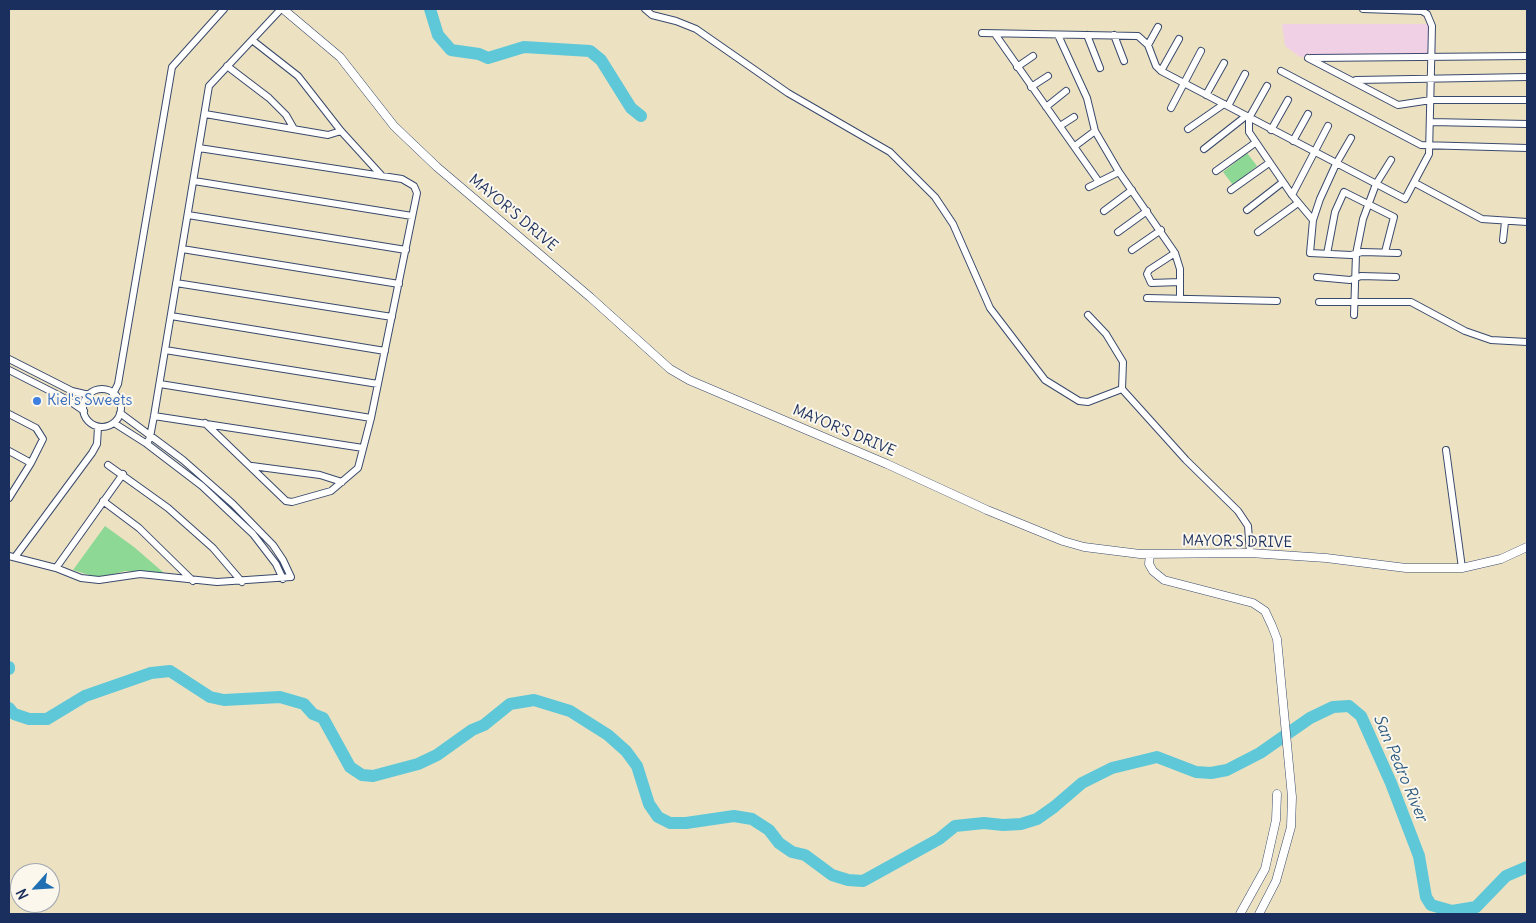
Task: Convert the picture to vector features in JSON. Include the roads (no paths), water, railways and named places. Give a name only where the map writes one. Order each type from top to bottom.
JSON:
[{"type":"street","points":[[113,394],[120,375],[172,67],[224,9]]},
{"type":"street","points":[[146,444],[150,437],[160,384],[209,86],[282,9]]},
{"type":"street","name":"MAYOR'S DRIVE","points":[[282,9],[340,57],[394,126],[437,167],[680,376],[1063,541],[1084,547],[1150,554],[1250,553],[1406,568],[1462,568],[1501,559],[1527,547]]},
{"type":"street","points":[[645,9],[652,15],[676,21],[696,29],[788,93],[890,152],[913,173],[953,224],[990,308],[1045,380],[1079,401],[1088,402],[1122,390]]},
{"type":"street","points":[[982,34],[1138,36],[1148,45],[1156,66],[1161,70],[1405,199],[1429,154],[1432,28],[1427,14],[1422,11],[1363,9]]},
{"type":"street","points":[[1148,45],[1158,27]]},
{"type":"street","points":[[995,34],[1099,182]]},
{"type":"street","points":[[1058,35],[1087,98],[1095,132],[1119,172],[1176,253],[1180,269],[1180,298]]},
{"type":"street","points":[[1087,35],[1100,68]]},
{"type":"street","points":[[1114,36],[1124,61]]},
{"type":"street","points":[[1161,70],[1179,39]]},
{"type":"street","points":[[252,40],[298,76],[341,131],[382,176]]},
{"type":"street","points":[[1171,108],[1201,51]]},
{"type":"street","points":[[1017,67],[1033,56]]},
{"type":"street","points":[[1527,56],[1308,58],[1354,80],[1394,104],[1431,100],[1527,100]]},
{"type":"street","points":[[1206,94],[1224,63]]},
{"type":"street","points":[[227,66],[269,98],[286,115],[294,129]]},
{"type":"street","points":[[1281,71],[1413,140],[1430,145],[1527,148]]},
{"type":"street","points":[[1188,129],[1226,105],[1246,74]]},
{"type":"street","points":[[1031,87],[1048,76]]},
{"type":"street","points":[[1354,80],[1527,78]]},
{"type":"street","points":[[1204,149],[1248,117],[1267,86]]},
{"type":"street","points":[[1046,107],[1066,91]]},
{"type":"street","points":[[1272,130],[1288,100]]},
{"type":"street","points":[[205,114],[328,135],[341,131]]},
{"type":"street","points":[[1293,141],[1308,114]]},
{"type":"street","points":[[1060,126],[1074,117]]},
{"type":"street","points":[[1248,117],[1249,132],[1255,143],[1298,203],[1313,220]]},
{"type":"street","points":[[1431,122],[1527,124]]},
{"type":"street","points":[[1292,195],[1328,126]]},
{"type":"street","points":[[1074,146],[1095,132]]},
{"type":"street","points":[[1351,138],[1336,164],[1313,220],[1310,253],[1398,253]]},
{"type":"street","points":[[1216,171],[1255,143]]},
{"type":"street","points":[[199,148],[402,179],[414,186],[417,193],[371,418],[358,468],[331,491],[292,502],[286,501],[252,466],[205,423]]},
{"type":"street","points":[[1354,315],[1356,254],[1363,218],[1376,184],[1391,160]]},
{"type":"street","points":[[1231,190],[1269,163]]},
{"type":"street","points":[[1089,187],[1119,172]]},
{"type":"street","points":[[194,181],[412,216]]},
{"type":"street","points":[[1247,210],[1283,182]]},
{"type":"street","points":[[1415,183],[1482,219],[1527,222]]},
{"type":"street","points":[[1104,211],[1132,190]]},
{"type":"street","points":[[1327,254],[1329,237],[1341,194],[1346,192],[1394,217],[1385,252]]},
{"type":"street","points":[[1258,232],[1298,203]]},
{"type":"street","points":[[1118,232],[1147,211]]},
{"type":"street","points":[[188,215],[406,250]]},
{"type":"street","points":[[1503,240],[1505,222]]},
{"type":"street","points":[[1132,250],[1161,230]]},
{"type":"street","points":[[182,249],[399,284]]},
{"type":"street","points":[[1176,253],[1148,270],[1147,274],[1151,283],[1180,282]]},
{"type":"street","points":[[1317,277],[1350,280],[1356,278],[1396,277]]},
{"type":"street","points":[[176,283],[392,317]]},
{"type":"street","points":[[1147,298],[1277,302]]},
{"type":"street","points":[[1319,302],[1410,302],[1465,331],[1491,340],[1527,342]]},
{"type":"street","points":[[1088,315],[1106,334],[1124,362],[1122,390],[1186,460],[1238,511],[1248,526],[1250,553]]},
{"type":"street","points":[[171,316],[385,350]]},
{"type":"street","points":[[165,350],[378,384]]},
{"type":"street","points":[[9,359],[72,391],[89,395]]},
{"type":"street","points":[[9,370],[68,400],[84,411]]},
{"type":"street","points":[[160,384],[371,418]]},
{"type":"street","points":[[100,390],[113,394],[119,401],[120,413],[114,423],[98,427],[88,421],[84,411],[85,400],[89,395],[100,390]]},
{"type":"street","points":[[98,427],[97,444],[92,453],[12,556],[56,568],[81,578],[99,580],[140,574],[193,580],[242,582],[291,577],[283,560],[257,528],[206,479],[120,413]]},
{"type":"street","points":[[9,414],[36,428],[42,435],[42,443],[9,498]]},
{"type":"street","points":[[154,416],[363,448]]},
{"type":"street","points":[[114,423],[146,444],[202,486],[253,534],[276,564],[282,579]]},
{"type":"street","points":[[1446,450],[1462,568]]},
{"type":"street","points":[[9,451],[31,463]]},
{"type":"street","points":[[108,465],[168,508],[213,548],[242,582]]},
{"type":"street","points":[[252,466],[320,475],[342,482]]},
{"type":"street","points":[[56,568],[123,474]]},
{"type":"street","points":[[103,501],[139,528],[193,580]]},
{"type":"street","points":[[1150,554],[1150,564],[1153,571],[1164,580],[1179,586],[1253,603],[1265,611],[1276,639],[1292,798],[1291,828],[1273,888],[1260,914]]},
{"type":"street","points":[[1240,914],[1264,869],[1276,820],[1277,794]]},
{"type":"waterway","points":[[430,9],[438,35],[451,50],[479,54],[488,58],[524,47],[590,51],[601,60],[631,108],[641,116]]},
{"type":"waterway","name":"San Pedro River","points":[[9,708],[14,714],[29,719],[47,719],[85,696],[151,673],[170,671],[210,697],[224,700],[280,697],[304,704],[313,714],[323,718],[350,767],[362,775],[373,776],[418,764],[437,755],[472,730],[484,725],[510,704],[534,700],[570,711],[608,735],[626,751],[637,766],[649,804],[658,817],[670,823],[686,823],[734,816],[752,819],[769,830],[779,843],[792,852],[805,855],[832,875],[848,880],[863,881],[939,839],[955,826],[984,823],[1021,824],[1037,819],[1082,783],[1112,768],[1157,757],[1196,772],[1211,773],[1227,770],[1260,753],[1310,718],[1333,707],[1349,706],[1361,716],[1391,783],[1419,856],[1426,897],[1431,905],[1452,911],[1476,907],[1506,876],[1527,867]]},
{"type":"place","name":"Kiel's Sweets","points":[[37,401]]}]
